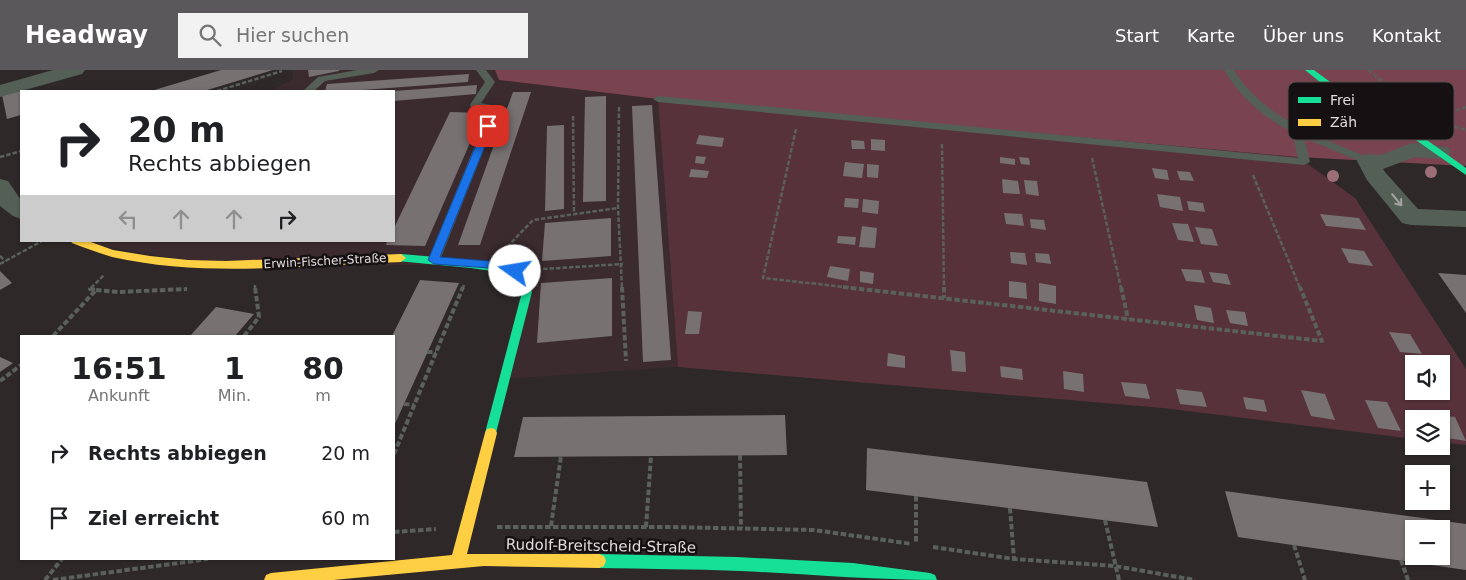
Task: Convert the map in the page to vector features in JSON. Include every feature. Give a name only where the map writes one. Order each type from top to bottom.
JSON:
[{"type":"street","points":[[0,91],[75,70]]},
{"type":"street","points":[[1309,70],[1325,82]]},
{"type":"street","points":[[1422,140],[1466,172]]},
{"type":"street","points":[[1368,161],[1383,162],[1412,150],[1440,152]]},
{"type":"street","points":[[1368,161],[1375,175],[1411,217],[1466,219]]},
{"type":"street","points":[[0,186],[10,203],[20,210]]},
{"type":"street","name":"Erwin-Fischer-Straße","points":[[78,242],[100,251],[125,256],[213,265],[261,264],[382,256],[489,265],[515,271]]},
{"type":"street","points":[[458,560],[528,292],[515,271]]},
{"type":"street","name":"Rudolf-Breitscheid-Straße","points":[[271,580],[458,560],[737,572],[853,570],[930,580]]},
{"type":"lane","points":[[309,90],[322,79],[374,70]]},
{"type":"lane","points":[[434,260],[495,109],[475,105],[490,82],[481,70]]},
{"type":"lane","points":[[1229,70],[1247,96],[1278,120],[1288,125]]},
{"type":"lane","points":[[658,99],[1304,162],[1299,140]]},
{"type":"lane","points":[[1320,140],[1368,161]]},
{"type":"path","points":[[220,90],[250,79],[282,71]]},
{"type":"path","points":[[619,107],[618,208],[623,264],[626,361]]},
{"type":"path","points":[[1454,111],[1466,107]]},
{"type":"path","points":[[799,114],[763,278],[1322,341],[1245,156]]},
{"type":"path","points":[[573,116],[574,214]]},
{"type":"path","points":[[1454,126],[1466,130]]},
{"type":"path","points":[[942,128],[944,298]]},
{"type":"path","points":[[1088,141],[1128,319]]},
{"type":"path","points":[[0,157],[20,151]]},
{"type":"path","points":[[489,265],[534,220],[618,208]]},
{"type":"path","points":[[0,264],[40,242]]},
{"type":"path","points":[[0,256],[5,261]]},
{"type":"path","points":[[125,256],[90,289],[118,292],[192,289]]},
{"type":"path","points":[[245,335],[260,317],[254,277],[261,264]]},
{"type":"path","points":[[395,452],[473,264]]},
{"type":"path","points":[[515,271],[623,264]]},
{"type":"path","points":[[54,335],[96,290]]},
{"type":"path","points":[[449,304],[456,305]]},
{"type":"path","points":[[428,352],[436,352]]},
{"type":"path","points":[[0,381],[20,366]]},
{"type":"path","points":[[404,404],[414,405]]},
{"type":"path","points":[[740,455],[741,528]]},
{"type":"path","points":[[551,526],[560,456]]},
{"type":"path","points":[[646,526],[651,456]]},
{"type":"path","points":[[916,496],[916,544]]},
{"type":"path","points":[[1010,508],[1014,559]]},
{"type":"path","points":[[1105,520],[1119,580]]},
{"type":"path","points":[[1294,545],[1304,580]]},
{"type":"path","points":[[45,580],[61,560]]},
{"type":"path","points":[[53,580],[201,560]]},
{"type":"path","points":[[1401,560],[1408,580]]},
{"type":"shaded area","points":[[292,70],[495,70],[499,80],[658,99],[678,367],[505,379],[527,292],[489,265],[213,265],[82,242],[395,242],[395,90],[272,90],[293,79]]},
{"type":"shaded area","points":[[495,70],[1466,70],[1466,166],[1298,157],[658,99],[499,80]]},
{"type":"shaded area","points":[[658,99],[1298,157],[1355,198],[1466,369],[1466,445],[1450,443],[1450,410],[1405,410],[1405,438],[1163,408],[678,367]]},
{"type":"building","points":[[221,70],[273,70],[207,90],[154,90]]},
{"type":"building","points":[[308,70],[339,70],[339,71],[309,77]]},
{"type":"building","points":[[469,74],[468,82],[363,90],[325,90],[327,84]]},
{"type":"building","points":[[477,85],[476,94],[395,101],[395,91]]},
{"type":"building","points":[[23,89],[20,90],[20,115],[7,119],[2,95]]},
{"type":"building","points":[[513,92],[531,92],[480,245],[458,245]]},
{"type":"building","points":[[606,96],[606,201],[583,202],[585,97]]},
{"type":"building","points":[[652,105],[671,360],[643,362],[632,106]]},
{"type":"building","points":[[450,112],[483,113],[425,246],[386,245],[387,242],[395,242],[395,226]]},
{"type":"building","points":[[564,125],[564,209],[545,211],[547,126]]},
{"type":"building","points":[[699,135],[724,138],[722,147],[696,144]]},
{"type":"building","points":[[871,139],[885,140],[885,151],[871,150]]},
{"type":"building","points":[[851,140],[864,141],[865,149],[852,149]]},
{"type":"building","points":[[696,156],[706,157],[704,164],[695,163]]},
{"type":"building","points":[[1000,157],[1015,159],[1015,165],[1000,163]]},
{"type":"building","points":[[1019,157],[1029,158],[1030,165],[1021,164]]},
{"type":"building","points":[[845,162],[864,164],[862,178],[843,176]]},
{"type":"building","points":[[867,164],[879,165],[878,178],[867,177]]},
{"type":"building","points":[[1152,168],[1167,170],[1169,180],[1155,178]]},
{"type":"building","points":[[691,169],[709,171],[707,178],[689,177]]},
{"type":"building","points":[[1177,171],[1190,172],[1194,181],[1180,180]]},
{"type":"building","points":[[1002,179],[1018,181],[1020,194],[1003,193]]},
{"type":"building","points":[[1024,180],[1037,181],[1039,196],[1026,194]]},
{"type":"building","points":[[1157,194],[1180,197],[1183,211],[1160,207]]},
{"type":"building","points":[[845,198],[859,199],[858,208],[844,207]]},
{"type":"building","points":[[863,199],[879,201],[878,214],[862,212]]},
{"type":"building","points":[[1187,201],[1203,203],[1205,212],[1189,210]]},
{"type":"building","points":[[1004,213],[1022,214],[1024,226],[1006,224]]},
{"type":"building","points":[[1320,214],[1359,218],[1366,230],[1326,226]]},
{"type":"building","points":[[611,218],[611,256],[542,261],[545,223]]},
{"type":"building","points":[[1030,219],[1044,220],[1046,230],[1031,228]]},
{"type":"building","points":[[1172,223],[1188,224],[1194,242],[1178,240]]},
{"type":"building","points":[[862,226],[877,228],[875,248],[859,247]]},
{"type":"building","points":[[1195,227],[1212,229],[1218,246],[1201,244]]},
{"type":"building","points":[[838,236],[856,237],[855,245],[837,243]]},
{"type":"building","points":[[1341,248],[1364,251],[1373,266],[1349,263]]},
{"type":"building","points":[[1010,252],[1025,253],[1027,265],[1011,263]]},
{"type":"building","points":[[1035,253],[1049,254],[1051,264],[1036,262]]},
{"type":"building","points":[[830,266],[850,269],[848,281],[827,277]]},
{"type":"building","points":[[1181,269],[1201,270],[1205,283],[1186,281]]},
{"type":"building","points":[[0,271],[12,283],[0,290]]},
{"type":"building","points":[[860,271],[874,273],[873,284],[860,282]]},
{"type":"building","points":[[1209,272],[1227,274],[1231,285],[1213,282]]},
{"type":"building","points":[[1438,273],[1466,275],[1466,313]]},
{"type":"building","points":[[612,278],[612,336],[537,343],[541,283]]},
{"type":"building","points":[[420,280],[459,283],[395,424],[395,335],[392,335]]},
{"type":"building","points":[[1009,281],[1026,283],[1027,299],[1009,297]]},
{"type":"building","points":[[1039,283],[1056,286],[1056,304],[1039,301]]},
{"type":"building","points":[[1194,305],[1211,308],[1214,323],[1197,320]]},
{"type":"building","points":[[216,307],[254,314],[236,335],[191,335]]},
{"type":"building","points":[[1226,310],[1245,312],[1248,326],[1230,323]]},
{"type":"building","points":[[688,311],[702,312],[699,334],[685,334]]},
{"type":"building","points":[[1389,332],[1410,334],[1422,354],[1400,352]]},
{"type":"building","points":[[950,350],[965,352],[966,372],[952,371]]},
{"type":"building","points":[[888,353],[905,356],[905,368],[887,366]]},
{"type":"building","points":[[0,357],[13,363],[0,372]]},
{"type":"building","points":[[1000,366],[1022,369],[1023,380],[1001,377]]},
{"type":"building","points":[[1063,371],[1083,374],[1084,392],[1064,389]]},
{"type":"building","points":[[1121,382],[1146,384],[1150,399],[1125,396]]},
{"type":"building","points":[[1176,389],[1202,392],[1207,407],[1180,404]]},
{"type":"building","points":[[1301,390],[1325,394],[1335,420],[1311,416]]},
{"type":"building","points":[[1243,397],[1264,400],[1267,412],[1246,409]]},
{"type":"building","points":[[1365,400],[1387,402],[1401,431],[1378,428]]},
{"type":"building","points":[[785,415],[787,455],[514,457],[523,417]]},
{"type":"building","points":[[1450,416],[1455,417],[1466,441],[1450,438]]},
{"type":"building","points":[[867,448],[1147,482],[1158,527],[866,490]]},
{"type":"building","points":[[1225,491],[1437,520],[1405,520],[1405,561],[1238,537]]},
{"type":"building","points":[[1450,522],[1466,524],[1466,570],[1431,565],[1450,565]]},
{"type":"traffic: fast","points":[[1309,70],[1325,82]]},
{"type":"traffic: fast","points":[[1421,140],[1466,172]]},
{"type":"traffic: fast","points":[[401,258],[471,264],[515,271],[527,292],[491,433]]},
{"type":"traffic: fast","points":[[599,561],[737,564],[853,570],[930,580]]},
{"type":"traffic: slow","points":[[79,242],[112,253],[188,264],[226,265],[401,258]]},
{"type":"traffic: slow","points":[[458,560],[491,433]]},
{"type":"traffic: slow","points":[[271,580],[416,564],[484,559],[599,561]]},
{"type":"route","points":[[488,126],[434,260],[489,265],[515,271]]}]
